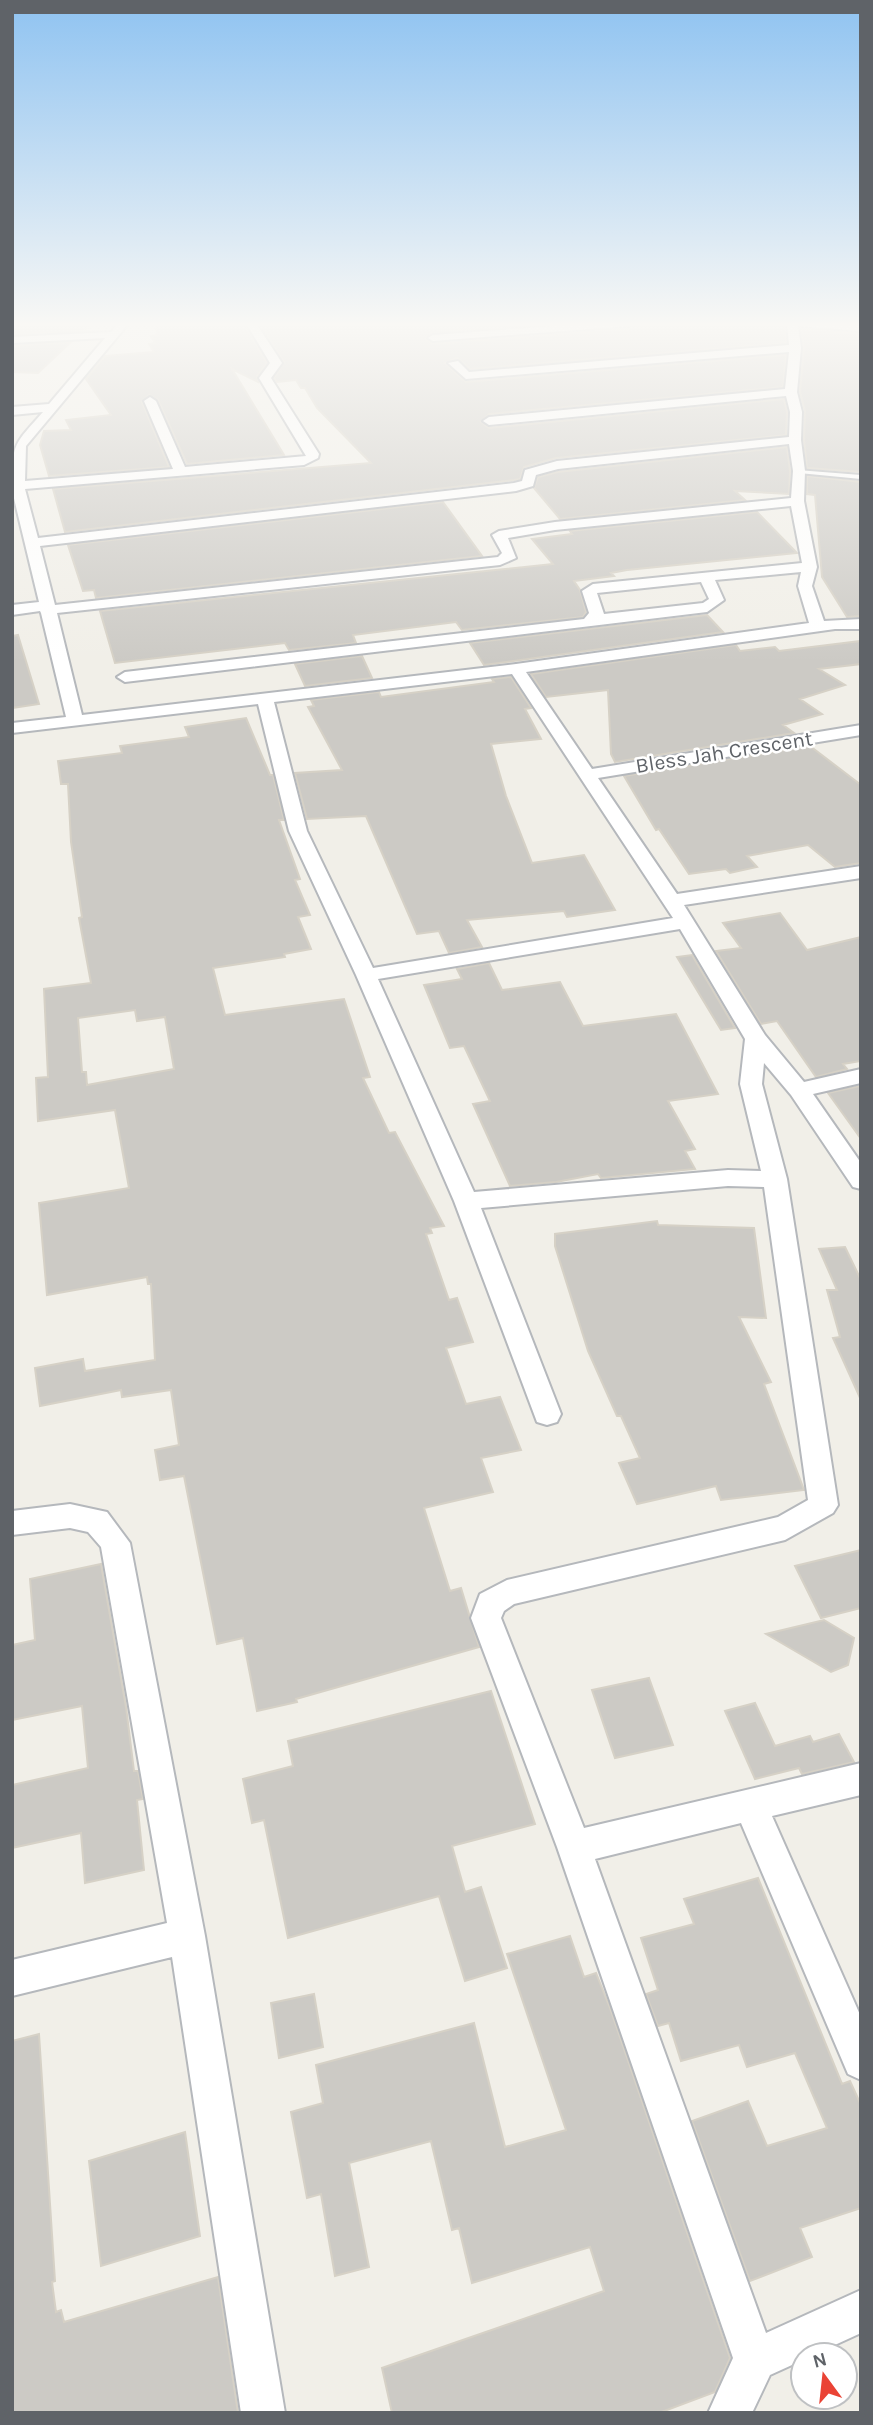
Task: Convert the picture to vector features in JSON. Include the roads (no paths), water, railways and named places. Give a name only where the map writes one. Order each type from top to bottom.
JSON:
[{"type":"street","points":[[165,436],[180,470]]},
{"type":"street","points":[[18,486],[304,461],[312,458],[313,454],[302,436]]},
{"type":"street","points":[[795,436],[799,471],[797,501],[810,567],[805,586],[818,626]]},
{"type":"street","points":[[31,543],[516,487],[528,483],[530,473],[557,465],[795,440]]},
{"type":"street","points":[[16,447],[18,486],[75,719]]},
{"type":"street","points":[[12,610],[500,561],[509,558],[509,553],[499,535],[555,526],[797,501]]},
{"type":"street","points":[[595,620],[597,613],[589,591],[598,587],[810,567]]},
{"type":"street","points":[[12,728],[265,698],[443,659],[595,620],[708,607],[717,600],[706,576]]},
{"type":"street","points":[[125,677],[443,659],[516,669],[818,626],[861,624]]},
{"type":"street","points":[[516,669],[686,922],[756,1039],[799,1090],[861,1181]]},
{"type":"street","points":[[265,698],[298,831],[366,975],[466,1201],[547,1414]]},
{"type":"street","name":"Bless Jah Crescent","points":[[586,775],[861,730]]},
{"type":"street","points":[[670,901],[861,872]]},
{"type":"street","points":[[366,975],[686,922]]},
{"type":"street","points":[[755,2360],[574,1847],[486,1618],[491,1603],[507,1593],[785,1528],[823,1505],[775,1180],[751,1084],[756,1039]]},
{"type":"street","points":[[799,1090],[861,1076]]},
{"type":"street","points":[[466,1201],[728,1178],[775,1180]]},
{"type":"street","points":[[12,1523],[70,1516],[97,1521],[115,1544],[187,1936],[263,2413]]},
{"type":"street","points":[[574,1847],[861,1779]]},
{"type":"street","points":[[750,1804],[861,2062]]},
{"type":"street","points":[[12,1978],[187,1936]]},
{"type":"street","points":[[729,2413],[755,2360],[861,2311]]},
{"type":"lane","points":[[799,471],[861,477]]}]
